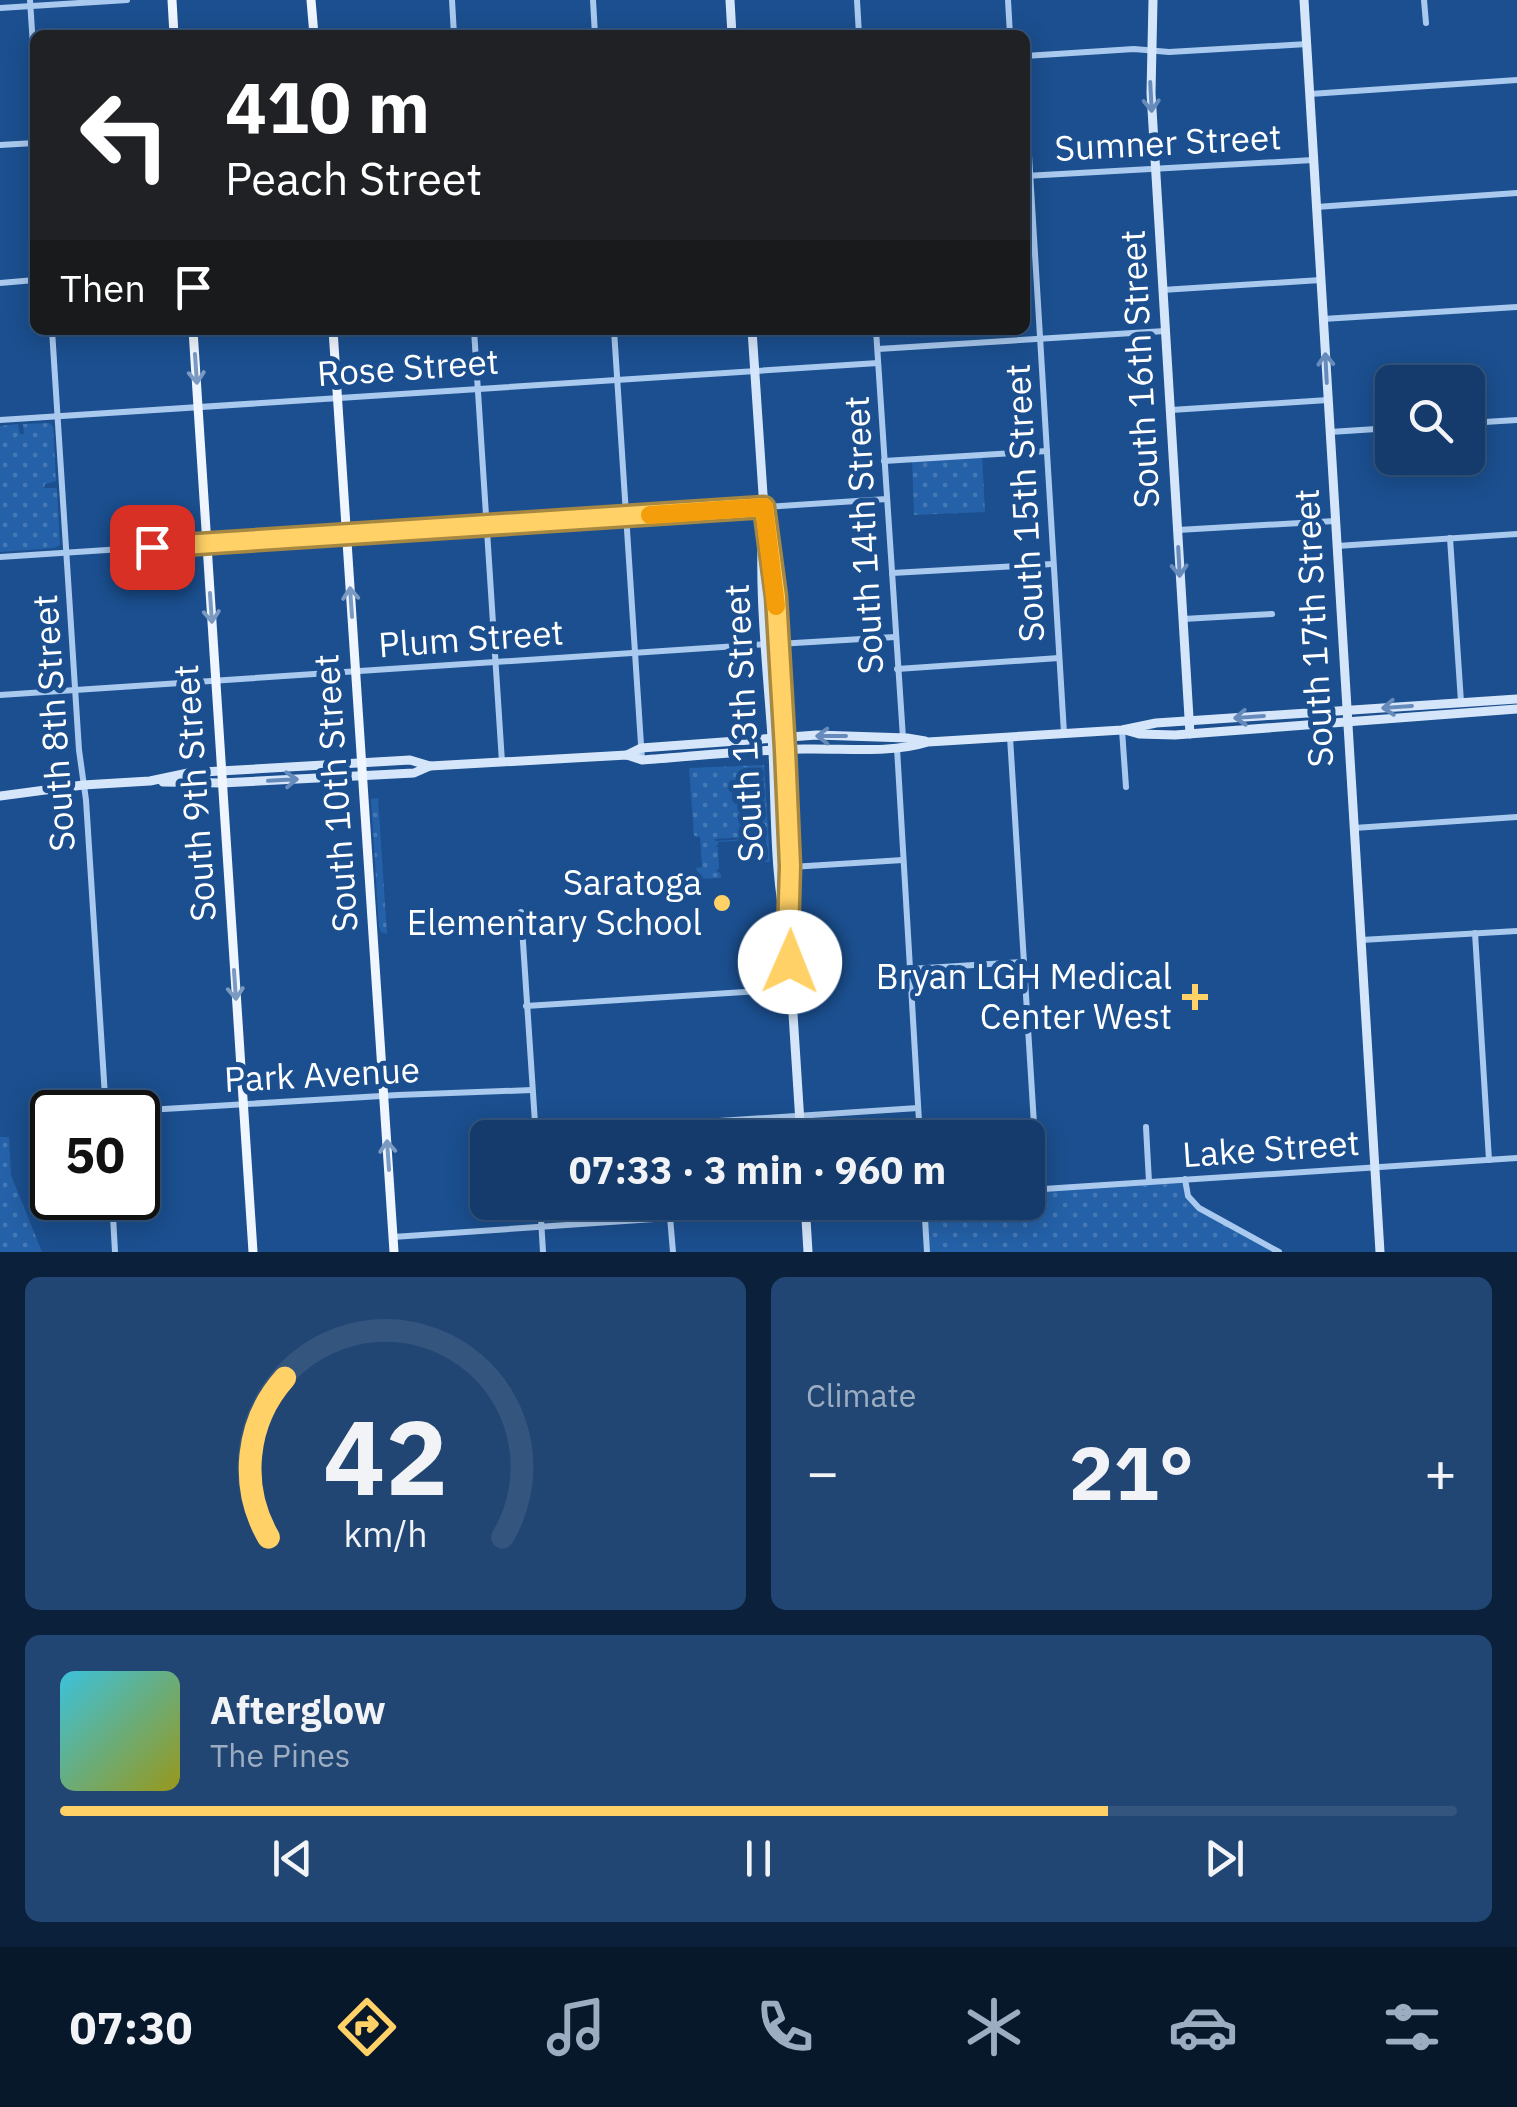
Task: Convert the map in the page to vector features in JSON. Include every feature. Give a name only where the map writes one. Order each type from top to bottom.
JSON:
[{"type":"main road","points":[[172,0],[174,30]]},
{"type":"main road","points":[[312,0],[314,30]]},
{"type":"main road","points":[[730,0],[732,30]]},
{"type":"main road","name":"South 16th Street","points":[[1153,0],[1150,78],[1190,734]]},
{"type":"main road","name":"South 17th Street","points":[[1304,0],[1380,1252]]},
{"type":"main road","name":"South 9th Street","points":[[193,335],[252,1252]]},
{"type":"main road","name":"South 10th Street","points":[[333,335],[394,1252]]},
{"type":"main road","name":"South 13th Street","points":[[752,335],[764,507],[776,597],[790,866],[788,936],[800,1120]]},
{"type":"main road","name":"South 13th Street","points":[[764,507],[766,644],[782,913],[788,936]]},
{"type":"main road","points":[[0,796],[220,770],[410,760],[430,766],[627,755],[642,760],[1122,730],[1188,721],[1517,698]]},
{"type":"main road","points":[[1122,730],[1190,734],[1517,709]]},
{"type":"main road","points":[[627,755],[642,748],[784,737],[846,736],[900,743]]},
{"type":"main road","points":[[150,781],[221,783],[414,773],[430,766]]},
{"type":"main road","points":[[806,1220],[808,1252]]},
{"type":"street","points":[[0,8],[30,3],[127,0]]},
{"type":"street","points":[[452,0],[454,30]]},
{"type":"street","points":[[593,0],[596,30]]},
{"type":"street","points":[[856,0],[858,30]]},
{"type":"street","points":[[1008,0],[1010,30]]},
{"type":"street","points":[[1424,0],[1426,23]]},
{"type":"street","points":[[30,3],[32,30]]},
{"type":"street","points":[[1030,56],[1307,44]]},
{"type":"street","points":[[1310,94],[1517,80]]},
{"type":"street","points":[[0,146],[30,143]]},
{"type":"street","name":"Sumner Street","points":[[1030,176],[1314,160]]},
{"type":"street","points":[[1316,206],[1517,193]]},
{"type":"street","name":"South 15th Street","points":[[1030,203],[1064,734]]},
{"type":"street","points":[[0,283],[30,280]]},
{"type":"street","points":[[1162,290],[1321,280]]},
{"type":"street","points":[[1323,319],[1517,306]]},
{"type":"street","points":[[878,349],[1165,331]]},
{"type":"street","name":"South 8th Street","points":[[52,335],[80,764],[108,1090]]},
{"type":"street","points":[[474,335],[502,762]]},
{"type":"street","points":[[614,335],[642,760]]},
{"type":"street","name":"South 14th Street","points":[[877,335],[919,1120]]},
{"type":"street","name":"Rose Street","points":[[0,420],[878,362]]},
{"type":"street","points":[[1170,410],[1328,400]]},
{"type":"street","points":[[1485,422],[1517,420]]},
{"type":"street","points":[[1330,432],[1375,429]]},
{"type":"street","points":[[884,460],[1047,450]]},
{"type":"street","points":[[0,557],[887,499]]},
{"type":"street","points":[[1177,530],[1335,521]]},
{"type":"street","points":[[1336,546],[1517,534]]},
{"type":"street","points":[[1450,538],[1461,702]]},
{"type":"street","points":[[892,573],[1054,564]]},
{"type":"street","points":[[1182,619],[1272,614]]},
{"type":"street","points":[[778,644],[895,637]]},
{"type":"street","name":"Plum Street","points":[[0,695],[766,644]]},
{"type":"street","points":[[897,669],[1059,658]]},
{"type":"street","points":[[1122,730],[1126,788]]},
{"type":"street","points":[[1010,737],[1034,1120]]},
{"type":"street","points":[[1354,828],[1517,817]]},
{"type":"street","points":[[790,866],[904,860]]},
{"type":"street","points":[[521,912],[534,1120]]},
{"type":"street","points":[[1361,940],[1517,930]]},
{"type":"street","points":[[1474,933],[1489,1160]]},
{"type":"street","points":[[910,969],[1024,962]]},
{"type":"street","points":[[526,1006],[792,990]]},
{"type":"street","name":"Park Avenue","points":[[160,1109],[532,1090]]},
{"type":"street","points":[[734,1120],[918,1108]]},
{"type":"street","points":[[1146,1127],[1149,1182]]},
{"type":"street","name":"Lake Street","points":[[1045,1189],[1517,1158]]},
{"type":"street","points":[[1185,1180],[1188,1196],[1198,1208],[1279,1252]]},
{"type":"street","points":[[113,1220],[115,1252]]},
{"type":"street","points":[[541,1220],[544,1252]]},
{"type":"street","points":[[393,1238],[632,1220]]},
{"type":"street","points":[[670,1220],[672,1252]]},
{"type":"street","points":[[925,1220],[927,1252]]},
{"type":"shaded area","points":[[49,423],[53,427],[56,481],[44,488],[57,490],[60,545],[0,552],[0,426],[18,424],[20,434],[24,434],[23,424]]},
{"type":"shaded area","points":[[982,454],[985,512],[914,515],[912,459]]},
{"type":"shaded area","points":[[764,765],[770,862],[763,862],[768,859],[766,839],[746,837],[715,839],[746,839],[748,865],[738,862],[737,841],[718,842],[716,870],[721,878],[700,879],[696,868],[702,867],[700,837],[694,836],[689,768]]},
{"type":"shaded area","points":[[378,798],[387,934],[379,927],[371,799]]},
{"type":"shaded area","points":[[0,1137],[9,1137],[11,1175],[42,1252],[0,1252]]},
{"type":"shaded area","points":[[1185,1179],[1192,1202],[1279,1252],[927,1252],[925,1220],[1045,1220],[1045,1189]]},
{"type":"slow traffic","points":[[650,515],[764,507],[776,606]]},
{"type":"place","name":"Saratoga Elementary School","points":[[722,903]]},
{"type":"place","name":"Bryan LGH Medical Center West","points":[[1195,997]]},
{"type":"route","points":[[152,547],[764,507],[776,597],[785,750],[790,962]]}]
